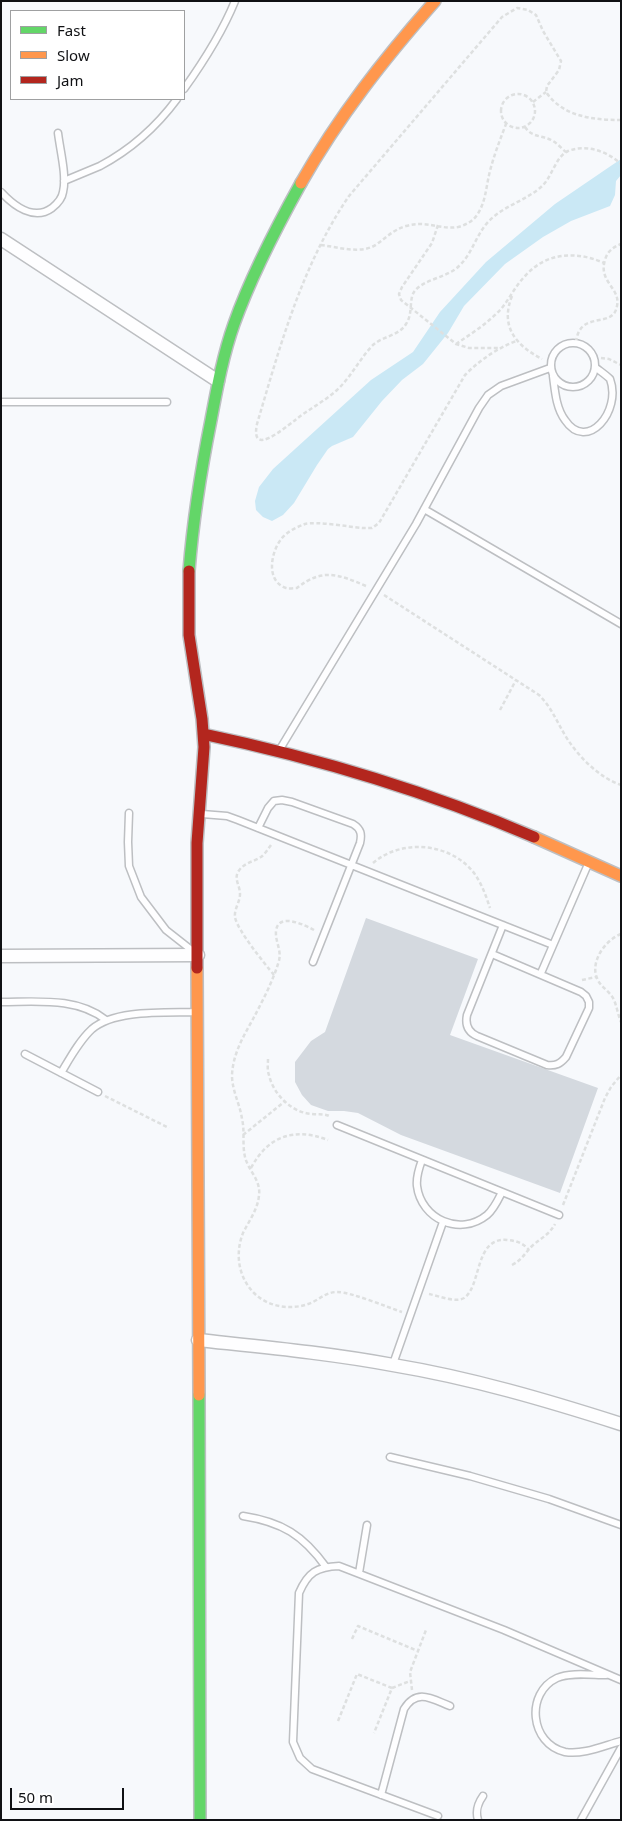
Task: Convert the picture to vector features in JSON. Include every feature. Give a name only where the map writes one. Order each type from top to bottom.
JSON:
[{"type":"street","points":[[200,1820],[197,843],[203,770],[203,734],[191,658],[188,621],[197,496],[218,382],[231,335],[255,274],[283,215],[311,166],[357,95],[391,50],[435,1]]},
{"type":"street","points":[[1,239],[218,382]]},
{"type":"street","points":[[203,734],[279,750],[412,789],[476,812],[621,876]]},
{"type":"street","points":[[1,956],[198,955]]},
{"type":"street","points":[[198,1340],[393,1364],[481,1382],[621,1424]]},
{"type":"lane","points":[[185,88],[226,24],[235,1]]},
{"type":"lane","points":[[64,181],[101,165],[135,143],[164,115],[176,100]]},
{"type":"lane","points":[[1,192],[14,204],[36,214],[48,211],[57,204],[63,193],[64,181],[58,133]]},
{"type":"lane","points":[[553,376],[559,383],[568,387],[578,387],[586,383],[592,376],[595,367],[594,357],[590,350],[576,342],[567,343],[558,347],[553,354],[550,365],[559,410],[565,422],[574,429],[586,432],[593,431],[608,422],[615,412],[617,401],[616,390],[610,380],[595,367]]},
{"type":"lane","points":[[279,750],[424,509],[471,421],[488,395],[501,386],[550,365]]},
{"type":"lane","points":[[1,402],[166,402]]},
{"type":"lane","points":[[424,509],[621,624]]},
{"type":"lane","points":[[258,828],[268,808],[274,801],[282,800],[353,824],[359,828],[362,836],[313,962]]},
{"type":"lane","points":[[129,813],[129,866],[141,898],[166,930],[198,955]]},
{"type":"lane","points":[[198,814],[227,816],[553,945]]},
{"type":"lane","points":[[541,973],[589,861]]},
{"type":"lane","points":[[492,954],[541,973],[581,992],[590,1002],[587,1014],[566,1057],[561,1062],[554,1066],[547,1065],[477,1036],[467,1028],[467,1015],[503,925]]},
{"type":"lane","points":[[1,1002],[73,1004],[97,1013],[106,1020]]},
{"type":"lane","points":[[60,1072],[82,1039],[106,1020],[130,1015],[198,1012]]},
{"type":"lane","points":[[25,1054],[98,1092]]},
{"type":"lane","points":[[337,1124],[559,1215]]},
{"type":"lane","points":[[422,1160],[417,1184],[419,1196],[424,1207],[443,1222],[466,1224],[477,1221],[495,1206],[502,1192]]},
{"type":"lane","points":[[393,1364],[443,1222]]},
{"type":"lane","points":[[390,1457],[505,1486],[549,1499],[621,1525]]},
{"type":"lane","points":[[244,1516],[263,1519],[282,1526],[299,1536],[314,1550],[326,1566]]},
{"type":"lane","points":[[359,1573],[368,1525]]},
{"type":"lane","points":[[438,1816],[312,1770],[300,1758],[293,1742],[299,1593],[304,1581],[314,1571],[326,1566],[340,1566],[504,1630],[621,1680]]},
{"type":"lane","points":[[610,1676],[571,1676],[558,1678],[546,1685],[538,1696],[535,1710],[536,1723],[541,1736],[551,1746],[563,1751],[577,1753],[621,1741]]},
{"type":"lane","points":[[382,1795],[404,1709],[409,1702],[415,1697],[424,1696],[450,1706]]},
{"type":"lane","points":[[581,1820],[621,1748]]},
{"type":"lane","points":[[478,1820],[476,1815],[478,1804],[483,1796]]},
{"type":"path","points":[[533,102],[546,92],[547,86],[559,70],[561,61],[536,15],[528,10],[517,8],[502,17],[349,196],[332,220],[305,278],[276,357],[257,424],[256,436],[261,439],[270,439],[336,391],[353,373],[372,346],[381,339],[401,331],[407,324],[412,310],[413,292],[447,275],[459,266],[469,254],[487,223],[501,210],[534,193],[544,185],[566,152],[589,148],[615,158],[621,164]]},
{"type":"path","points":[[546,92],[553,100],[580,117],[621,120]]},
{"type":"path","points":[[516,94],[526,95],[533,102],[535,112],[532,121],[524,128],[515,129],[506,124],[500,116],[501,106],[507,97],[516,94]]},
{"type":"path","points":[[321,245],[358,250],[366,249],[376,245],[398,228],[413,224],[449,227],[460,226],[470,222],[478,215],[483,205],[490,171],[506,124]]},
{"type":"path","points":[[524,128],[534,136],[554,142],[566,152]]},
{"type":"path","points":[[438,225],[432,242],[399,294],[400,300],[429,325],[456,344],[469,348],[499,348]]},
{"type":"path","points":[[576,342],[581,326],[588,322],[612,316],[617,308],[618,300],[604,276],[604,263],[606,256],[611,250],[621,244]]},
{"type":"path","points":[[456,344],[500,310],[526,275],[535,267],[557,256],[581,255],[604,263]]},
{"type":"path","points":[[513,293],[508,305],[507,317],[510,330],[516,341],[550,365]]},
{"type":"path","points":[[516,341],[499,348],[480,360],[464,375],[379,523],[372,528],[308,523],[292,530],[282,538],[275,549],[272,573],[277,583],[286,588],[297,588],[319,575],[330,574],[376,590],[538,694],[548,704],[567,739],[588,764],[621,785]]},
{"type":"path","points":[[594,357],[609,359],[621,365]]},
{"type":"path","points":[[500,710],[516,680]]},
{"type":"path","points":[[274,975],[237,925],[235,916],[236,907],[240,899],[237,880],[239,870],[260,857],[279,836]]},
{"type":"path","points":[[365,871],[380,858],[399,849],[420,846],[440,850],[459,858],[474,873],[484,890],[495,922]]},
{"type":"path","points":[[323,936],[298,923],[283,922],[279,924],[276,929],[280,948],[279,962],[236,1051],[232,1074],[233,1089],[242,1118],[245,1158],[258,1183],[260,1195],[250,1222],[243,1233],[239,1258],[241,1271],[246,1283],[254,1293],[264,1301],[276,1306],[289,1308],[302,1306],[314,1302],[324,1294],[339,1292],[410,1315]]},
{"type":"path","points":[[621,934],[602,948],[598,957],[596,977],[599,983],[612,996],[621,1022]]},
{"type":"path","points":[[268,1059],[268,1075],[274,1089],[284,1102],[297,1110],[312,1114],[327,1114],[337,1124]]},
{"type":"path","points":[[512,1265],[522,1259],[529,1250],[550,1233],[559,1215],[605,1098],[621,1075]]},
{"type":"path","points":[[98,1092],[169,1128]]},
{"type":"path","points":[[243,1135],[284,1102]]},
{"type":"path","points":[[250,1168],[266,1147],[277,1139],[302,1133],[328,1140]]},
{"type":"path","points":[[419,1292],[452,1299],[462,1299],[469,1292],[481,1258],[495,1242],[506,1239],[525,1245],[529,1250]]},
{"type":"path","points":[[352,1639],[358,1626],[418,1650]]},
{"type":"path","points":[[415,1697],[410,1681],[410,1672],[426,1630]]},
{"type":"path","points":[[338,1721],[357,1674],[392,1688],[410,1681]]},
{"type":"path","points":[[374,1733],[392,1688]]},
{"type":"water","points":[[621,159],[621,175],[616,181],[615,195],[610,206],[571,221],[543,237],[505,264],[464,306],[448,333],[423,364],[402,380],[353,437],[328,449],[294,503],[283,515],[272,521],[263,517],[256,510],[255,501],[259,487],[273,469],[371,380],[413,352],[440,312],[486,262],[555,204]]},
{"type":"building","points":[[366,918],[478,959],[450,1035],[598,1088],[560,1193],[401,1135],[358,1113],[328,1111],[311,1105],[302,1095],[295,1082],[295,1062],[311,1041],[325,1032]]},
{"type":"traffic: fast","points":[[189,571],[201,476],[218,384],[227,348],[234,324],[256,270],[301,183]]},
{"type":"traffic: fast","points":[[199,1395],[200,1820]]},
{"type":"traffic: slow","points":[[301,183],[331,134],[363,89],[435,1]]},
{"type":"traffic: slow","points":[[534,837],[621,876]]},
{"type":"traffic: slow","points":[[197,968],[199,1395]]},
{"type":"traffic: jam","points":[[189,571],[189,635],[202,719],[204,747],[197,843],[197,968]]},
{"type":"traffic: jam","points":[[203,734],[246,743],[371,777],[494,820],[534,837]]}]
